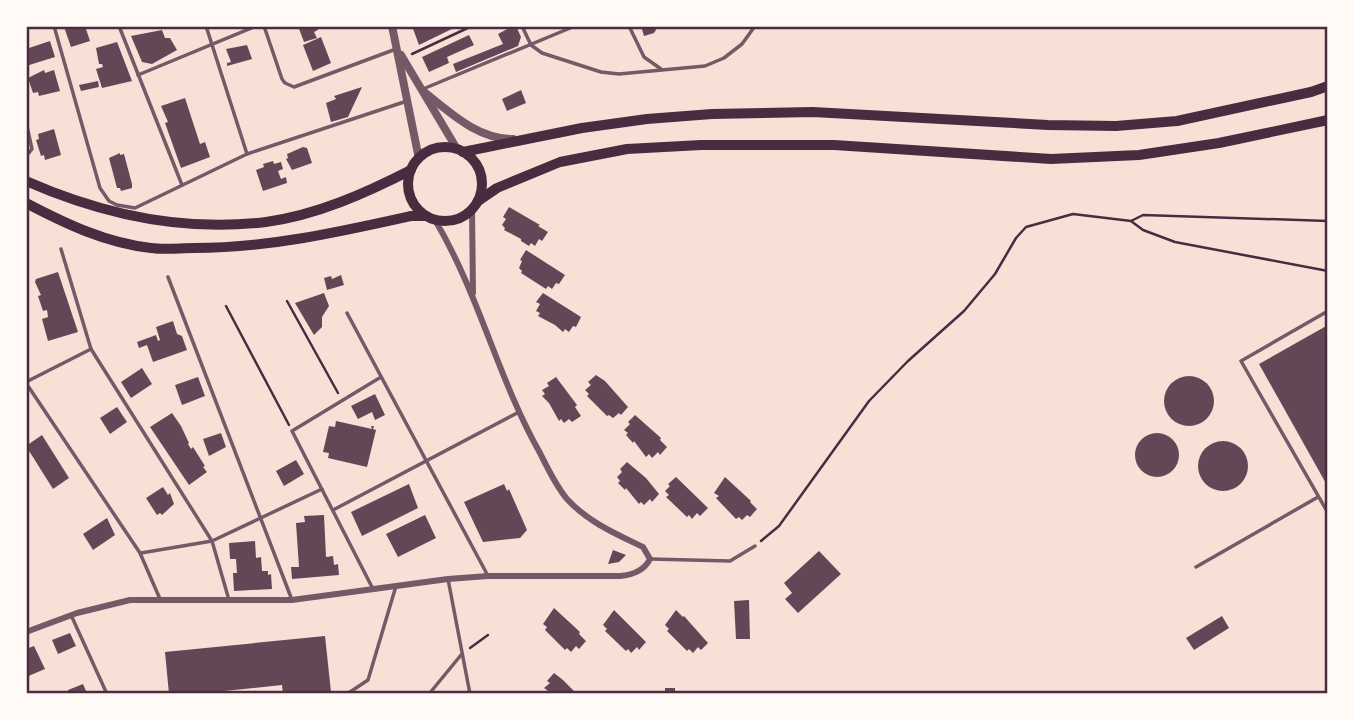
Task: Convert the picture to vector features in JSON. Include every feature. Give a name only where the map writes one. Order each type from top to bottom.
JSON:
[{"type":"main road","points":[[430,218],[419,211],[408,187],[411,170],[419,159],[425,153],[440,148],[460,150],[647,119],[712,114],[813,112],[1048,125],[1116,126],[1177,121],[1328,86]]},
{"type":"main road","points":[[26,203],[65,224],[98,236],[152,248],[229,248],[320,236],[411,216],[455,220],[497,188],[560,162],[627,149],[701,145],[834,145],[1051,159],[1139,155],[1220,143],[1328,120]]},
{"type":"main road","points":[[460,150],[471,157],[481,173],[481,192],[475,205]]},
{"type":"main road","points":[[26,181],[82,204],[107,211],[222,225],[268,222],[305,213],[348,200],[411,170]]},
{"type":"street","points":[[392,26],[419,159]]},
{"type":"street","points":[[397,49],[460,150]]},
{"type":"street","points":[[421,89],[483,134],[496,138],[519,139]]},
{"type":"street","points":[[473,295],[475,205]]},
{"type":"street","points":[[26,632],[104,604],[130,600],[292,600],[447,579],[488,576],[623,576],[643,568],[650,559],[643,547],[615,535],[568,500],[557,485],[519,412],[473,295],[449,243],[430,218]]},
{"type":"lane","points":[[54,26],[94,171],[100,188],[109,201],[117,205],[135,208],[145,205],[247,154],[407,101]]},
{"type":"lane","points":[[120,26],[182,185]]},
{"type":"lane","points":[[206,26],[247,154]]},
{"type":"lane","points":[[137,75],[256,26]]},
{"type":"lane","points":[[264,26],[282,79],[289,86],[295,87],[397,49]]},
{"type":"lane","points":[[523,26],[531,45],[542,53],[601,72],[619,74],[705,66],[724,58],[742,44],[755,26]]},
{"type":"lane","points":[[421,89],[575,26]]},
{"type":"lane","points":[[629,26],[644,57],[663,69]]},
{"type":"lane","points":[[26,121],[32,145],[27,156]]},
{"type":"lane","points":[[61,249],[91,349],[212,541],[229,600]]},
{"type":"lane","points":[[168,277],[292,600]]},
{"type":"lane","points":[[1328,311],[1241,361],[1328,513]]},
{"type":"lane","points":[[347,313],[488,576]]},
{"type":"lane","points":[[91,349],[26,382],[140,553],[160,599]]},
{"type":"lane","points":[[373,589],[292,431],[381,377]]},
{"type":"lane","points":[[332,510],[519,412]]},
{"type":"lane","points":[[140,553],[212,541],[322,489]]},
{"type":"lane","points":[[1196,567],[1318,496]]},
{"type":"lane","points":[[650,559],[730,561],[755,546]]},
{"type":"lane","points":[[447,579],[470,694]]},
{"type":"lane","points":[[347,694],[368,680],[396,586]]},
{"type":"lane","points":[[71,615],[107,694]]},
{"type":"lane","points":[[429,694],[461,654]]},
{"type":"path","points":[[402,58],[472,26]]},
{"type":"path","points":[[755,546],[779,526],[869,401],[908,360],[964,311],[995,274],[1016,238],[1026,227],[1073,214],[1131,221],[1143,230],[1175,242],[1328,271]]},
{"type":"path","points":[[1131,221],[1143,215],[1328,221]]},
{"type":"path","points":[[287,301],[342,401]]},
{"type":"path","points":[[226,306],[292,431]]},
{"type":"path","points":[[461,654],[488,635]]},
{"type":"building","points":[[85,26],[90,41],[71,47],[64,27]]},
{"type":"building","points":[[298,26],[316,26],[318,30],[314,32],[317,38],[304,42]]},
{"type":"building","points":[[412,26],[458,26],[419,45]]},
{"type":"building","points":[[516,26],[521,37],[518,46],[456,72],[453,64],[503,44],[498,34]]},
{"type":"building","points":[[641,26],[654,26],[656,30],[644,36]]},
{"type":"building","points":[[162,30],[165,38],[170,38],[177,50],[152,64],[142,62],[131,36]]},
{"type":"building","points":[[469,35],[474,45],[447,57],[449,63],[429,72],[422,57]]},
{"type":"building","points":[[321,37],[331,63],[313,71],[303,45]]},
{"type":"building","points":[[50,41],[55,57],[26,66],[26,49]]},
{"type":"building","points":[[117,42],[132,81],[102,88],[96,69],[103,67],[99,64],[96,48]]},
{"type":"building","points":[[247,45],[252,59],[227,66],[227,63],[231,62],[226,49]]},
{"type":"building","points":[[44,70],[45,73],[54,70],[60,91],[39,96],[38,92],[33,93],[28,78]]},
{"type":"building","points":[[98,81],[99,87],[81,91],[79,85]]},
{"type":"building","points":[[362,87],[348,117],[331,122],[326,103],[336,99],[334,96]]},
{"type":"building","points":[[521,90],[526,103],[507,111],[502,99]]},
{"type":"building","points":[[185,98],[200,144],[205,142],[210,157],[181,168],[161,106]]},
{"type":"building","points":[[54,129],[61,155],[45,160],[36,140],[39,139],[38,134]]},
{"type":"building","points":[[303,147],[307,148],[312,163],[292,170],[286,159],[287,154]]},
{"type":"building","points":[[124,154],[132,184],[132,188],[121,191],[117,188],[109,158]]},
{"type":"building","points":[[273,161],[274,164],[281,162],[283,169],[278,171],[281,179],[286,177],[287,183],[263,191],[256,170]]},
{"type":"building","points":[[509,207],[548,232],[542,241],[539,239],[535,246],[531,243],[529,246],[504,230],[502,225],[506,219],[503,217]]},
{"type":"building","points":[[526,250],[565,275],[559,284],[556,283],[552,289],[548,286],[546,289],[521,273],[520,260]]},
{"type":"building","points":[[58,272],[78,332],[48,341],[42,319],[48,317],[47,310],[43,311],[38,296],[41,295],[35,282],[36,279]]},
{"type":"building","points":[[341,275],[344,285],[327,290],[324,278],[331,276],[332,279]]},
{"type":"building","points":[[324,293],[329,306],[322,317],[322,327],[314,335],[295,303]]},
{"type":"building","points":[[543,293],[581,317],[576,327],[573,326],[569,332],[565,329],[563,332],[538,316],[540,313],[536,311],[540,304],[536,302]]},
{"type":"building","points":[[173,321],[187,350],[153,362],[147,345],[139,348],[137,342],[156,335],[158,341],[160,340],[156,327]]},
{"type":"building","points":[[1328,325],[1328,487],[1259,364]]},
{"type":"building","points":[[142,368],[152,384],[131,398],[121,382]]},
{"type":"building","points":[[596,375],[605,381],[628,407],[621,415],[619,413],[613,418],[607,416],[587,396],[589,394],[585,390],[591,385],[588,382]]},
{"type":"building","points":[[1189,376],[1207,383],[1214,401],[1207,419],[1189,426],[1171,419],[1164,401],[1171,383]]},
{"type":"building","points":[[198,377],[205,396],[182,405],[175,385]]},
{"type":"building","points":[[556,377],[577,405],[575,407],[581,416],[572,422],[569,419],[564,423],[561,419],[559,421],[542,396],[545,394],[542,390],[549,386],[547,383]]},
{"type":"building","points":[[375,394],[385,415],[375,420],[372,412],[358,419],[351,406]]},
{"type":"building","points":[[117,407],[127,422],[110,434],[100,418]]},
{"type":"building","points":[[172,413],[207,472],[189,485],[150,427]]},
{"type":"building","points":[[635,415],[661,438],[667,447],[660,455],[658,452],[652,458],[649,454],[646,457],[626,435],[628,433],[624,430]]},
{"type":"building","points":[[336,421],[372,429],[371,426],[374,426],[373,429],[376,430],[367,467],[328,458],[329,453],[323,452],[329,426],[335,427]]},
{"type":"building","points":[[221,433],[226,447],[209,456],[203,439]]},
{"type":"building","points":[[1157,433],[1166,434],[1173,439],[1178,446],[1178,464],[1173,471],[1166,476],[1157,477],[1148,476],[1141,471],[1136,464],[1135,455],[1136,446],[1141,439],[1148,434]]},
{"type":"building","points":[[42,435],[69,478],[53,489],[26,446]]},
{"type":"building","points":[[1223,441],[1241,448],[1248,466],[1241,484],[1223,491],[1205,484],[1198,466],[1205,448]]},
{"type":"building","points":[[296,460],[304,474],[284,486],[276,471]]},
{"type":"building","points":[[627,462],[646,478],[659,494],[652,502],[650,499],[644,505],[641,502],[639,504],[626,488],[625,490],[618,483],[620,481],[617,477],[622,472],[620,469]]},
{"type":"building","points":[[676,477],[708,508],[700,516],[697,513],[692,519],[689,515],[687,517],[666,497],[669,495],[665,491],[670,486],[668,484]]},
{"type":"building","points":[[725,477],[757,509],[750,517],[747,515],[742,520],[739,517],[736,519],[716,498],[719,496],[714,493]]},
{"type":"building","points":[[409,484],[418,508],[362,536],[351,512]]},
{"type":"building","points":[[504,484],[507,491],[509,489],[527,530],[520,538],[483,542],[464,502]]},
{"type":"building","points":[[163,487],[168,495],[170,493],[174,504],[162,515],[157,515],[146,498]]},
{"type":"building","points":[[324,515],[326,557],[333,556],[334,565],[338,564],[339,575],[292,579],[291,567],[299,567],[296,523],[305,522],[304,516]]},
{"type":"building","points":[[425,515],[436,538],[398,557],[386,534]]},
{"type":"building","points":[[107,518],[115,535],[93,550],[83,534]]},
{"type":"building","points":[[255,541],[256,558],[261,557],[262,571],[271,574],[272,589],[234,591],[233,573],[237,573],[236,559],[230,559],[229,543]]},
{"type":"building","points":[[613,550],[626,555],[619,562],[608,564]]},
{"type":"building","points":[[819,551],[841,574],[798,613],[785,599],[792,593],[784,583]]},
{"type":"building","points":[[749,600],[750,639],[736,639],[734,601]]},
{"type":"building","points":[[554,608],[586,641],[579,649],[576,646],[571,652],[567,648],[565,650],[545,630],[547,627],[543,624]]},
{"type":"building","points":[[614,610],[646,642],[639,650],[637,647],[631,653],[628,649],[626,651],[605,631],[607,629],[603,625]]},
{"type":"building","points":[[676,610],[708,643],[701,650],[698,647],[693,653],[689,649],[687,651],[667,631],[669,629],[665,625]]},
{"type":"building","points":[[1222,616],[1229,628],[1194,650],[1186,638]]},
{"type":"building","points":[[70,633],[76,646],[58,654],[52,640]]},
{"type":"building","points":[[325,636],[331,692],[283,694],[282,685],[224,691],[224,694],[169,694],[165,652]]},
{"type":"building","points":[[34,646],[45,669],[26,677],[26,649]]},
{"type":"building","points":[[554,673],[577,694],[545,694],[548,691],[544,688],[550,683],[547,681]]},
{"type":"building","points":[[83,684],[86,691],[69,694],[68,690]]},
{"type":"building","points":[[665,688],[675,688],[675,694],[658,694],[657,691],[665,691]]}]
